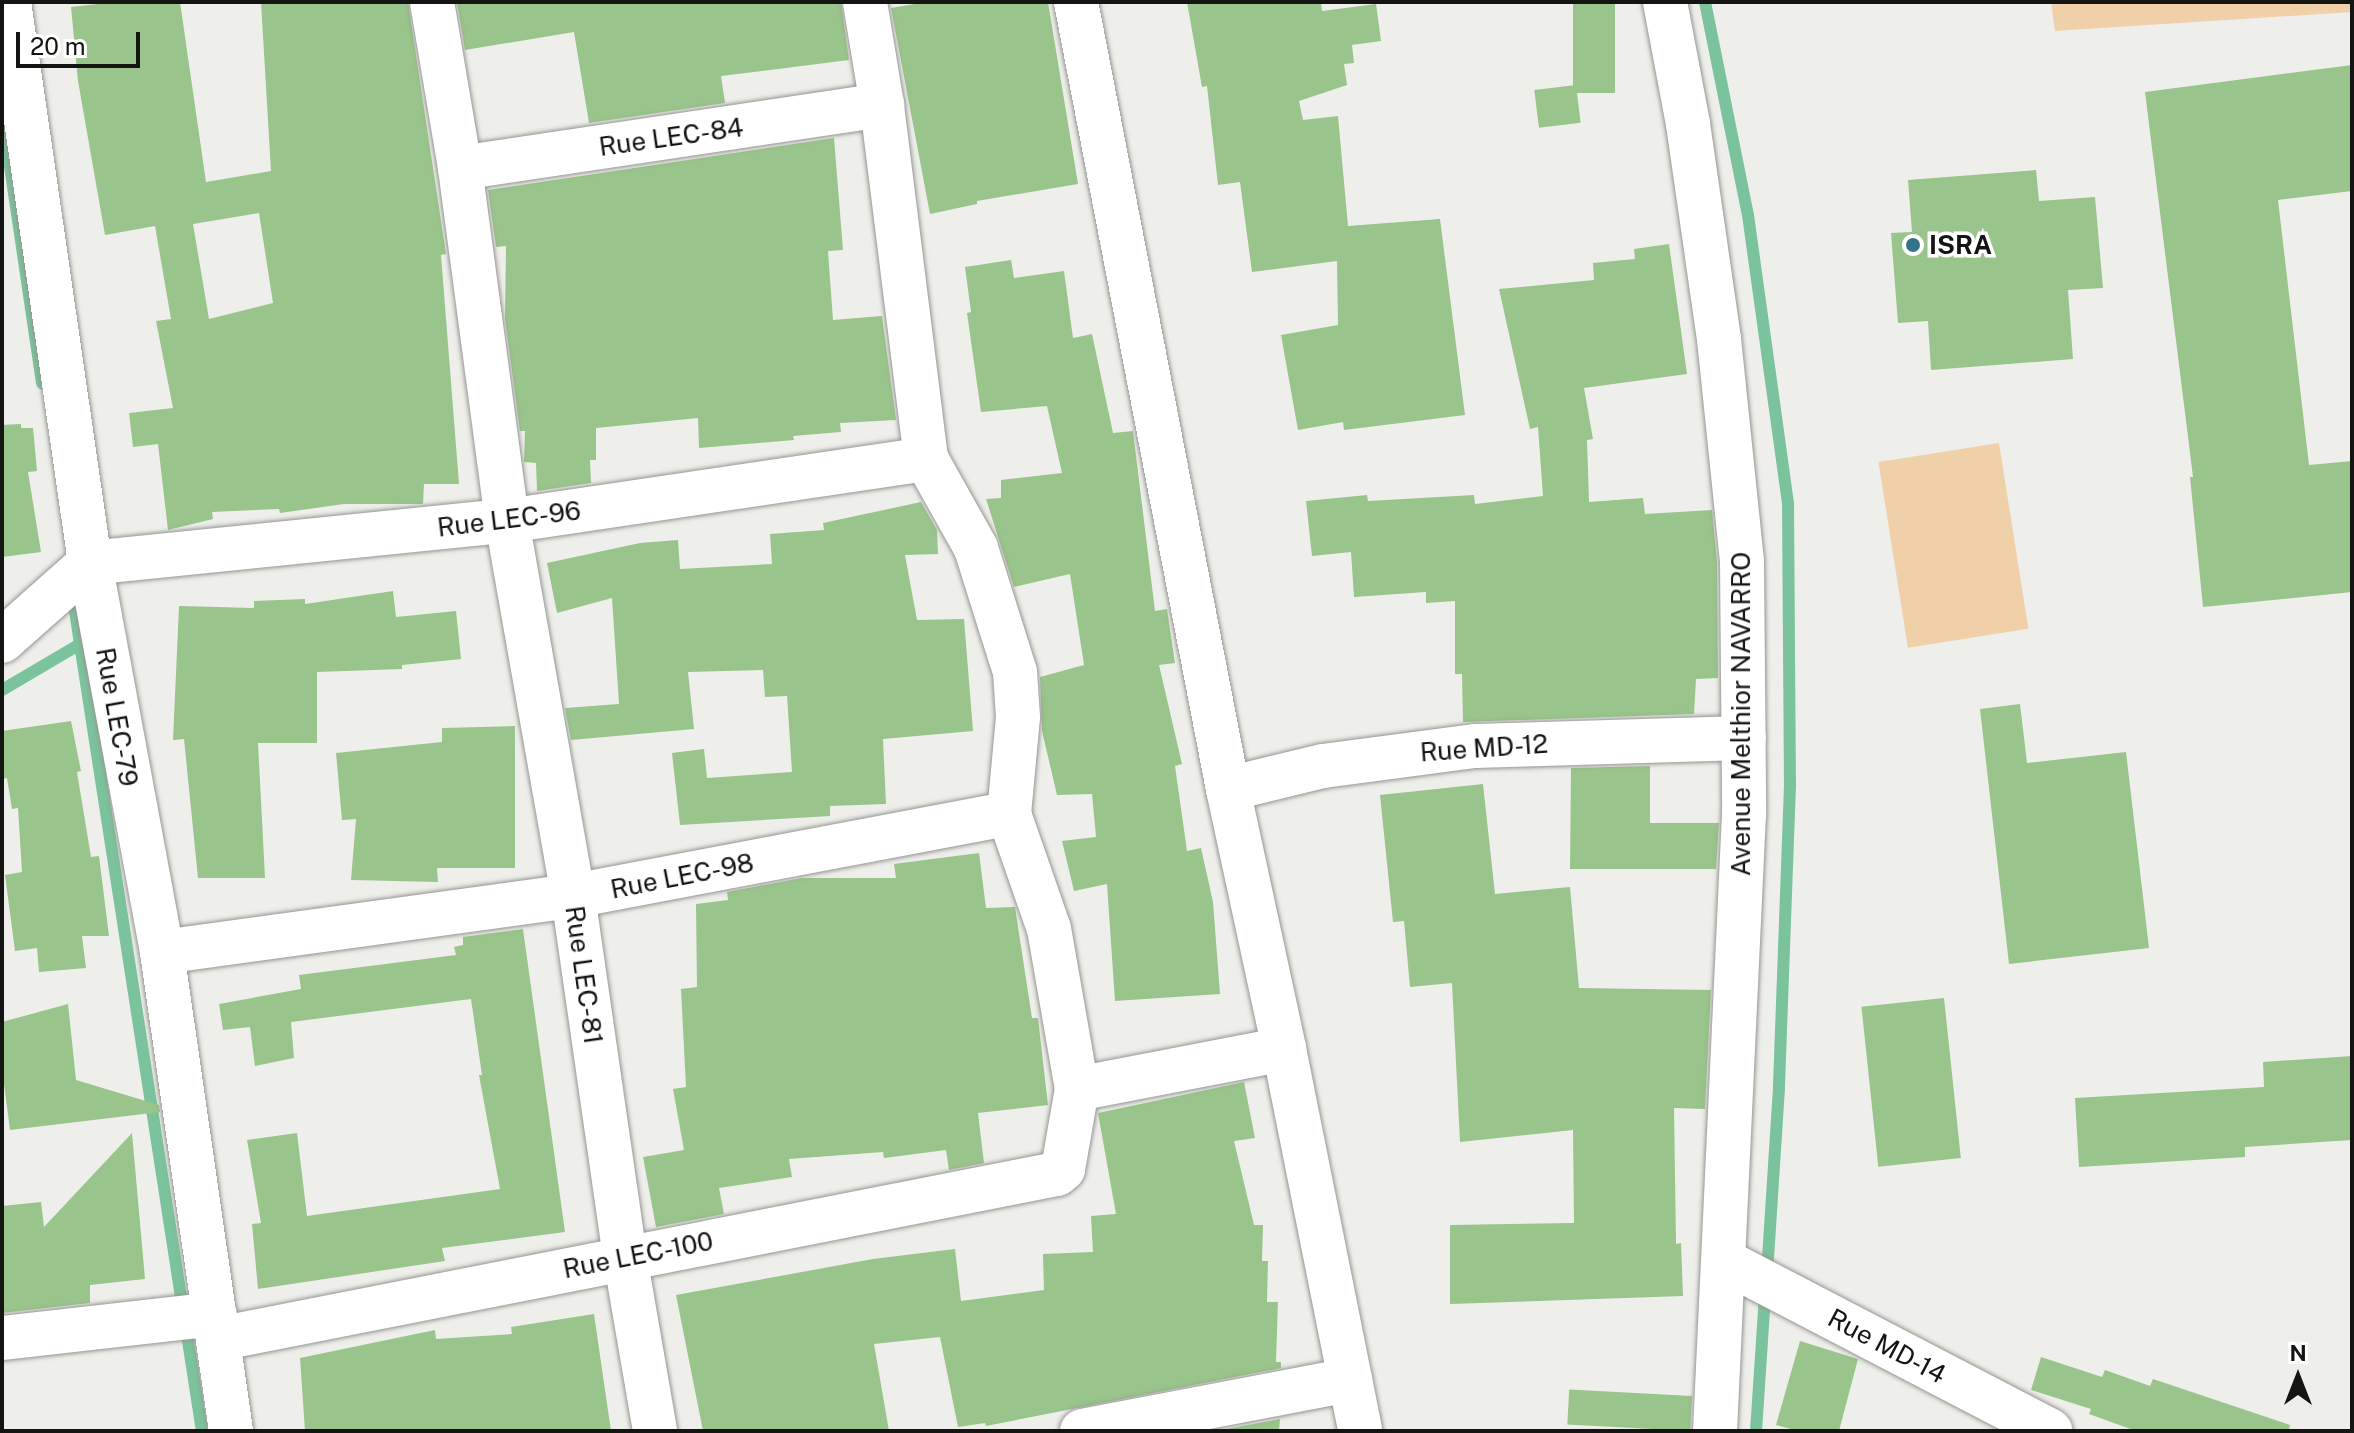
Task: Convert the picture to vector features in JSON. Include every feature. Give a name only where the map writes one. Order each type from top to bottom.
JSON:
[{"type":"street","name":"Rue LEC-79","points":[[9,2],[90,563],[162,952],[231,1431]]},
{"type":"street","name":"Rue LEC-81","points":[[432,2],[460,168],[507,521],[573,896],[625,1257],[655,1431]]},
{"type":"street","points":[[865,2],[882,105],[926,459],[976,548],[1015,672],[1017,744],[1009,814],[1049,929],[1077,1089],[1284,1049]]},
{"type":"street","points":[[1076,2],[1228,789],[1284,1049],[1360,1431]]},
{"type":"street","name":"Avenue Melthior NAVARRO","points":[[1665,2],[1688,124],[1735,474],[1742,561],[1744,738],[1740,958],[1715,1431]]},
{"type":"street","name":"Rue LEC-84","points":[[460,168],[882,105]]},
{"type":"street","name":"Rue LEC-96","points":[[90,563],[507,521],[926,459]]},
{"type":"street","points":[[2,641],[90,563]]},
{"type":"street","name":"Rue MD-12","points":[[1228,789],[1323,766],[1475,746],[1744,738]]},
{"type":"street","name":"Rue LEC-98","points":[[162,952],[573,896],[1009,814]]},
{"type":"street","name":"Rue LEC-100","points":[[2,1338],[217,1326],[625,1257],[1057,1174],[1063,1165],[1077,1089]]},
{"type":"street","name":"Rue MD-14","points":[[1724,1261],[2050,1431]]},
{"type":"street","points":[[1082,1431],[1190,1421],[1350,1380]]},
{"type":"shaded area","points":[[2051,2],[2352,2],[2352,12],[2055,31]]},
{"type":"shaded area","points":[[1999,443],[2028,629],[1908,648],[1879,462]]},
{"type":"building","points":[[115,2],[180,2],[206,182],[271,171],[261,2],[408,2],[446,254],[441,255],[459,484],[424,484],[423,504],[344,504],[280,513],[279,509],[212,512],[213,519],[168,530],[158,444],[133,447],[129,413],[173,408],[156,321],[171,319],[155,226],[105,235],[78,81],[71,7]],"holes":[[[259,213],[273,303],[209,319],[193,224]]]},
{"type":"building","points":[[457,2],[841,2],[849,60],[721,76],[725,103],[589,123],[574,32],[465,50]]},
{"type":"building","points":[[926,2],[1048,2],[1078,184],[977,201],[977,204],[930,214],[891,8]]},
{"type":"building","points":[[1187,2],[1321,2],[1322,11],[1376,4],[1381,41],[1352,45],[1354,63],[1344,64],[1347,85],[1299,101],[1303,120],[1338,116],[1348,226],[1440,219],[1465,415],[1344,430],[1343,422],[1298,430],[1281,335],[1338,325],[1337,261],[1252,272],[1240,182],[1218,185],[1207,86],[1202,87]]},
{"type":"building","points":[[1573,2],[1615,2],[1615,93],[1573,93]]},
{"type":"building","points":[[2352,65],[2352,191],[2278,200],[2309,465],[2352,461],[2352,592],[2203,607],[2190,477],[2193,477],[2145,92]]},
{"type":"building","points":[[1576,85],[1581,123],[1539,128],[1534,90]]},
{"type":"building","points":[[834,138],[843,250],[828,251],[833,320],[882,316],[896,420],[840,423],[841,432],[793,436],[794,440],[699,448],[698,418],[596,428],[596,460],[590,460],[591,483],[537,491],[536,463],[524,462],[525,431],[520,431],[505,319],[506,246],[496,247],[488,190]]},
{"type":"building","points":[[2036,170],[2039,201],[2095,197],[2103,288],[2068,290],[2073,359],[1931,370],[1928,321],[1898,323],[1891,233],[1912,232],[1908,180]]},
{"type":"building","points":[[1669,244],[1687,374],[1584,388],[1593,439],[1587,440],[1589,502],[1643,498],[1645,514],[1712,510],[1717,562],[1718,678],[1696,679],[1694,714],[1463,722],[1462,674],[1455,674],[1455,601],[1426,603],[1426,592],[1354,597],[1351,552],[1312,556],[1306,501],[1367,495],[1368,501],[1474,495],[1475,504],[1543,496],[1538,427],[1530,429],[1499,289],[1594,280],[1593,263],[1635,259],[1634,249]]},
{"type":"building","points":[[1011,260],[1014,278],[1064,271],[1073,338],[1092,334],[1113,433],[1133,431],[1155,611],[1167,609],[1175,663],[1159,665],[1182,764],[1175,766],[1187,851],[1201,848],[1213,902],[1220,994],[1115,1001],[1107,884],[1074,891],[1062,841],[1096,837],[1092,794],[1057,795],[1042,731],[1040,677],[1084,665],[1070,574],[1014,587],[986,499],[1001,498],[1001,480],[1062,473],[1047,406],[981,412],[967,313],[971,312],[965,267]]},
{"type":"building","points":[[21,424],[21,428],[33,428],[37,471],[28,472],[41,552],[2,557],[2,425]]},
{"type":"building","points":[[921,502],[937,530],[938,554],[905,555],[917,620],[964,619],[973,731],[883,739],[886,804],[830,806],[830,816],[680,825],[672,753],[704,749],[707,778],[792,772],[787,696],[765,697],[763,670],[688,672],[694,729],[571,740],[565,708],[619,704],[612,598],[557,613],[547,563],[640,543],[678,540],[680,569],[772,564],[770,534],[824,530],[823,523]]},
{"type":"building","points":[[393,591],[396,617],[456,611],[461,659],[402,665],[402,669],[317,672],[317,743],[258,743],[265,878],[198,878],[184,739],[173,740],[179,606],[254,608],[254,601],[305,599],[305,604]]},
{"type":"building","points":[[2020,704],[2027,763],[2126,752],[2149,948],[2009,964],[1980,709]]},
{"type":"building","points":[[71,721],[81,771],[77,772],[91,857],[99,856],[109,936],[82,936],[86,968],[39,972],[37,948],[15,951],[5,875],[22,872],[18,808],[12,809],[7,778],[2,779],[2,731]]},
{"type":"building","points":[[515,726],[515,868],[437,868],[438,882],[351,880],[356,819],[342,820],[336,753],[442,742],[442,728]]},
{"type":"building","points":[[1650,766],[1650,823],[1719,823],[1716,869],[1570,869],[1571,768]]},
{"type":"building","points":[[1483,784],[1495,894],[1570,887],[1579,988],[1711,990],[1705,1109],[1674,1108],[1676,1244],[1681,1243],[1683,1296],[1450,1304],[1450,1225],[1574,1223],[1573,1130],[1460,1142],[1452,983],[1410,987],[1404,921],[1393,922],[1380,795]]},
{"type":"building","points":[[979,853],[986,908],[1015,907],[1032,1018],[1038,1018],[1048,1105],[978,1113],[984,1163],[949,1170],[946,1150],[884,1158],[883,1152],[789,1159],[792,1177],[719,1188],[724,1214],[656,1227],[643,1157],[684,1150],[673,1089],[686,1087],[681,989],[697,987],[696,904],[728,900],[727,892],[802,878],[896,878],[894,864]]},
{"type":"building","points":[[523,929],[565,1232],[442,1248],[445,1261],[258,1289],[252,1224],[261,1223],[247,1140],[297,1133],[307,1216],[500,1189],[479,1075],[482,1075],[471,999],[291,1022],[294,1058],[255,1066],[250,1027],[223,1030],[219,1004],[301,989],[299,975],[456,955],[454,947],[463,945],[463,937]]},
{"type":"building","points":[[1944,998],[1961,1158],[1878,1167],[1861,1007]]},
{"type":"building","points":[[68,1004],[76,1080],[159,1105],[160,1112],[10,1130],[2,1068],[2,1022]]},
{"type":"building","points":[[2352,1056],[2352,1140],[2245,1147],[2245,1157],[2079,1167],[2075,1098],[2264,1087],[2263,1062]]},
{"type":"building","points":[[1244,1082],[1255,1138],[1234,1141],[1254,1225],[1263,1225],[1262,1261],[1268,1261],[1267,1302],[1278,1302],[1276,1362],[1281,1362],[1281,1368],[986,1426],[985,1423],[958,1427],[940,1337],[874,1344],[889,1431],[703,1431],[676,1295],[873,1259],[955,1249],[961,1301],[1044,1290],[1043,1254],[1093,1252],[1091,1216],[1116,1214],[1098,1113]]},
{"type":"building","points":[[132,1133],[145,1279],[90,1285],[90,1303],[2,1313],[2,1206],[41,1202],[44,1227]]},
{"type":"building","points":[[594,1314],[611,1431],[305,1431],[300,1358],[435,1330],[436,1339],[512,1334],[511,1327]]},
{"type":"building","points":[[1800,1341],[1858,1359],[1839,1431],[1798,1431],[1776,1425]]},
{"type":"building","points":[[2041,1357],[2102,1377],[2105,1370],[2150,1386],[2153,1379],[2290,1425],[2289,1431],[2136,1431],[2089,1414],[2091,1409],[2031,1390]]},
{"type":"building","points":[[1569,1390],[1692,1396],[1690,1431],[1567,1425]]},
{"type":"building","points":[[1280,1419],[1279,1431],[1216,1431]]},
{"type":"waterway","points":[[1705,2],[1748,215],[1788,504],[1790,785],[1779,1088],[1767,1275]]},
{"type":"waterway","points":[[2,112],[42,383]]},
{"type":"waterway","points":[[72,591],[80,644]]},
{"type":"waterway","points":[[2,690],[80,644],[183,1310]]},
{"type":"waterway","points":[[1756,1431],[1765,1294]]},
{"type":"waterway","points":[[181,1328],[186,1328],[202,1431]]},
{"type":"place","name":"ISRA","points":[[1913,245]]}]
